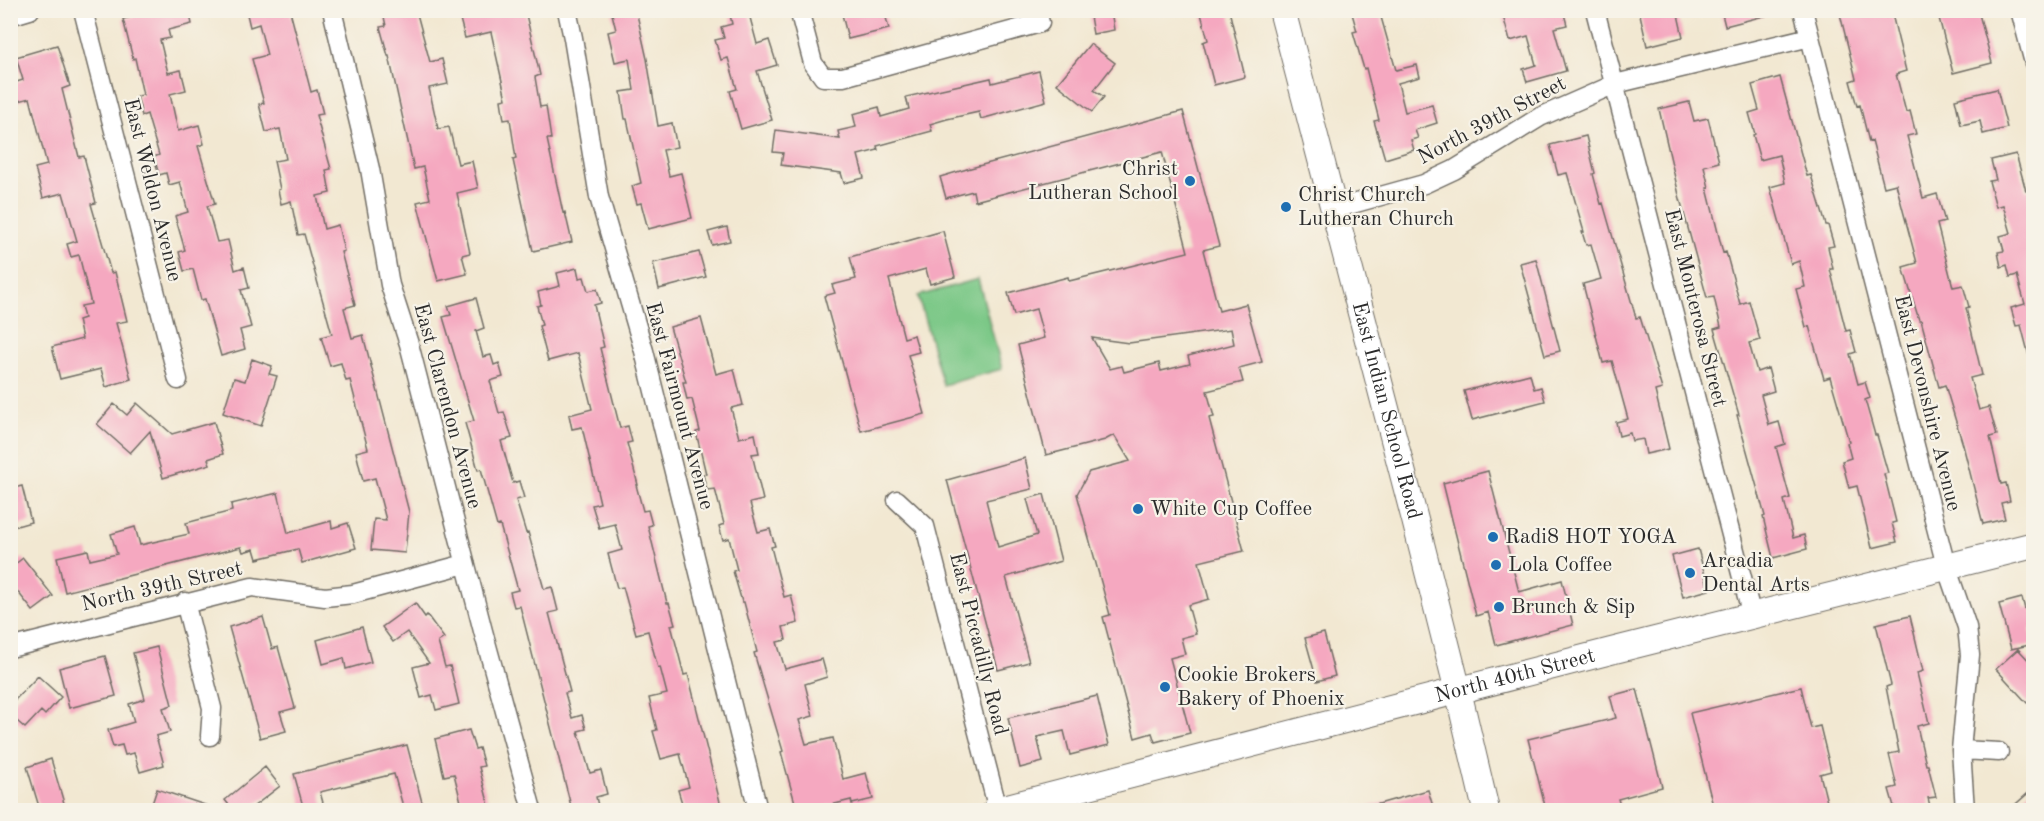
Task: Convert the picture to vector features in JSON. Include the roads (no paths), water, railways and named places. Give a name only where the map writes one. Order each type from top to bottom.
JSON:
[{"type":"main road","name":"East Indian School Road","points":[[1282,10],[1458,691],[1486,810]]},
{"type":"main road","name":"North 40th Street","points":[[997,810],[2034,545]]},
{"type":"street","points":[[10,15],[30,10]]},
{"type":"street","name":"East Weldon Avenue","points":[[83,10],[178,380]]},
{"type":"street","name":"East Clarendon Avenue","points":[[332,10],[370,169],[390,285],[408,344],[532,810]]},
{"type":"street","name":"East Fairmount Avenue","points":[[567,10],[599,197],[644,351],[758,810]]},
{"type":"street","points":[[799,10],[813,63],[823,77],[843,77],[1038,17]]},
{"type":"street","name":"East Monterosa Street","points":[[1595,10],[1752,616]]},
{"type":"street","name":"East Devonshire Avenue","points":[[1803,10],[1946,566],[1967,627],[1970,655],[1961,750],[1965,810]]},
{"type":"street","points":[[2020,10],[2034,63]]},
{"type":"street","name":"North 39th Street","points":[[1334,209],[1424,184],[1454,170],[1540,117],[1615,84],[1810,37]]},
{"type":"street","name":"East Piccadilly Road","points":[[897,500],[925,525],[997,810]]},
{"type":"street","name":"North 39th Street","points":[[10,648],[185,602],[252,587],[325,597],[353,594],[465,564]]},
{"type":"street","points":[[185,602],[212,708],[210,736]]},
{"type":"street","points":[[1961,750],[1999,752]]},
{"type":"place","name":"Christ Lutheran School","points":[[1190,181]]},
{"type":"place","name":"Christ Church Lutheran Church","points":[[1286,207]]},
{"type":"place","name":"White Cup Coffee","points":[[1138,509]]},
{"type":"place","name":"Radi8 HOT YOGA","points":[[1493,537]]},
{"type":"place","name":"Lola Coffee","points":[[1496,565]]},
{"type":"place","name":"Arcadia Dental Arts","points":[[1690,573]]},
{"type":"place","name":"Brunch & Sip","points":[[1499,607]]},
{"type":"place","name":"Cookie Brokers Bakery of Phoenix","points":[[1165,687]]}]
